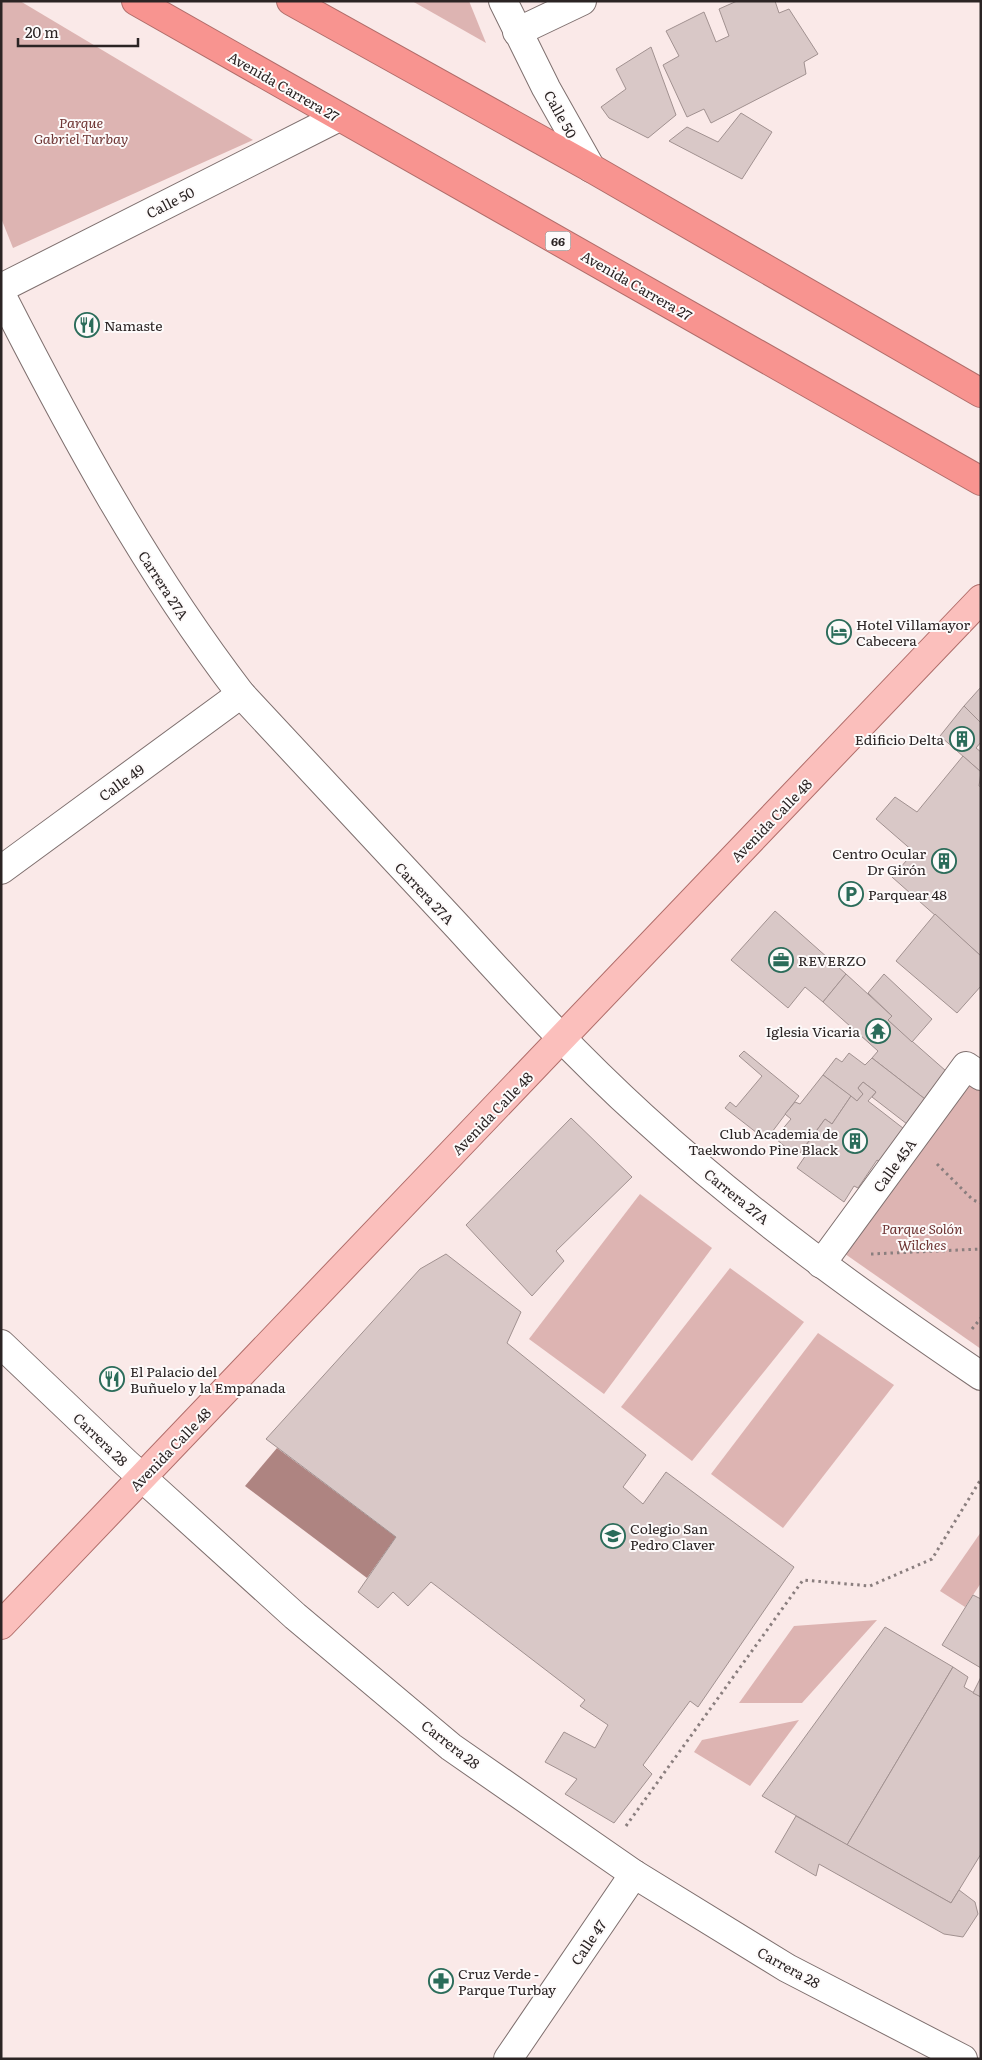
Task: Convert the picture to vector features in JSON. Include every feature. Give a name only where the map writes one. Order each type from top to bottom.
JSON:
[{"type":"highway","name":"Avenida Carrera 27","points":[[136,1],[981,481]]},
{"type":"highway","points":[[290,1],[591,168],[981,393]]},
{"type":"main road","name":"Avenida Calle 48","points":[[1,1626],[981,600]]},
{"type":"street","name":"Calle 50","points":[[503,1],[517,32],[591,168]]},
{"type":"street","points":[[517,32],[582,1]]},
{"type":"street","name":"Calle 50","points":[[1,288],[339,117]]},
{"type":"street","name":"Carrera 27A","points":[[1,294],[88,460],[126,525],[201,642],[241,694],[562,1039],[643,1117],[736,1196],[824,1260],[901,1322],[981,1376]]},
{"type":"street","name":"Calle 49","points":[[1,870],[241,694]]},
{"type":"street","name":"Calle 45A","points":[[824,1260],[912,1140],[973,1071]]},
{"type":"street","name":"Carrera 28","points":[[1,1344],[142,1478],[295,1616],[452,1747],[634,1874],[788,1968],[963,2059]]},
{"type":"street","name":"Calle 47","points":[[508,2059],[634,1874]]},
{"type":"path","points":[[912,1140],[973,1200],[981,1203]]},
{"type":"path","points":[[824,1260],[981,1249]]},
{"type":"path","points":[[605,1855],[803,1580],[870,1586],[932,1559],[981,1479]]},
{"type":"green space","name":"Parque Gabriel Turbay","points":[[1,1],[20,1],[253,140],[13,248],[1,218]]},
{"type":"green space","points":[[412,1],[469,1],[486,43]]},
{"type":"green space","name":"Parque Solón Wilches","points":[[967,1077],[981,1087],[981,1349],[838,1249]]},
{"type":"green space","points":[[640,1194],[712,1248],[604,1394],[529,1339]]},
{"type":"green space","points":[[730,1268],[804,1322],[692,1461],[621,1407]]},
{"type":"green space","points":[[818,1333],[894,1385],[783,1528],[711,1474]]},
{"type":"green space","points":[[981,1532],[981,1583],[965,1607],[940,1591]]},
{"type":"green space","points":[[877,1620],[802,1703],[739,1703],[794,1626]]},
{"type":"green space","points":[[799,1720],[750,1786],[694,1752],[702,1740]]},
{"type":"shaded area","points":[[277,1448],[396,1537],[367,1578],[245,1486]]},
{"type":"building","points":[[737,1],[775,1],[779,13],[789,9],[818,54],[804,62],[806,74],[711,123],[704,109],[687,117],[663,65],[679,56],[666,31],[704,12],[716,42],[729,36],[719,9]]},
{"type":"building","points":[[651,47],[676,115],[648,138],[609,118],[601,107],[626,89],[616,69]]},
{"type":"building","points":[[741,113],[772,132],[742,179],[669,141],[687,127],[718,142]]},
{"type":"building","points":[[981,687],[981,723],[964,706]]},
{"type":"building","name":"Edificio Delta","points":[[964,706],[981,723],[981,742],[976,748],[981,752],[981,772],[940,736]]},
{"type":"building","name":"Centro Ocular Dr Girón","points":[[963,756],[981,772],[979,786],[981,787],[981,956],[892,877],[914,852],[876,819],[895,797],[917,812]]},
{"type":"building","name":"REVERZO","points":[[775,911],[846,974],[823,1002],[805,987],[788,1008],[731,960]]},
{"type":"building","points":[[935,914],[981,956],[981,986],[957,1013],[896,961]]},
{"type":"building","name":"Iglesia Vicaria","points":[[846,974],[892,1016],[888,1020],[946,1071],[925,1099],[872,1058],[878,1051],[823,1002]]},
{"type":"building","points":[[884,974],[932,1019],[912,1042],[888,1020],[892,1016],[868,993]]},
{"type":"building","points":[[744,1051],[799,1096],[766,1140],[725,1108],[730,1102],[736,1107],[762,1076],[739,1056]]},
{"type":"building","points":[[849,1053],[865,1065],[872,1058],[925,1099],[907,1124],[872,1097],[876,1092],[863,1082],[858,1088],[863,1094],[857,1101],[823,1075],[836,1058],[842,1062]]},
{"type":"building","points":[[823,1075],[851,1096],[832,1124],[825,1119],[797,1157],[775,1138],[791,1119],[785,1114],[795,1102],[800,1104]]},
{"type":"building","name":"Club Academia de Taekwondo Pine Black","points":[[863,1082],[876,1092],[868,1101],[908,1132],[884,1165],[877,1160],[858,1188],[854,1186],[844,1202],[797,1168],[806,1155],[802,1151],[825,1119],[832,1124],[851,1096],[857,1101],[863,1094],[858,1088]]},
{"type":"building","points":[[571,1118],[632,1177],[556,1251],[564,1261],[532,1296],[466,1225]]},
{"type":"building","points":[[446,1254],[521,1312],[507,1343],[646,1455],[623,1487],[643,1504],[666,1472],[794,1567],[698,1707],[690,1701],[643,1765],[652,1774],[614,1823],[565,1794],[577,1779],[545,1762],[564,1732],[595,1748],[608,1725],[580,1706],[585,1700],[431,1582],[408,1606],[393,1592],[378,1608],[358,1592],[396,1537],[266,1439],[420,1269]]},
{"type":"building","points":[[973,1595],[981,1599],[981,1668],[942,1645]]},
{"type":"building","points":[[885,1627],[953,1667],[847,1845],[762,1796]]},
{"type":"building","points":[[953,1667],[968,1677],[964,1687],[981,1697],[981,1854],[951,1903],[847,1845]]},
{"type":"building","points":[[981,1677],[981,1697],[973,1693]]},
{"type":"building","points":[[796,1816],[951,1903],[959,1890],[975,1902],[978,1914],[963,1937],[944,1934],[819,1864],[816,1876],[775,1852]]},
{"type":"place","name":"Namaste","points":[[87,325]]},
{"type":"place","name":"Hotel Villamayor Cabecera","points":[[839,632]]},
{"type":"place","name":"Edificio Delta","points":[[962,739]]},
{"type":"place","name":"Centro Ocular Dr Girón","points":[[944,861]]},
{"type":"place","name":"Parquear 48","points":[[851,894]]},
{"type":"place","name":"REVERZO","points":[[781,960]]},
{"type":"place","name":"Iglesia Vicaria","points":[[878,1031]]},
{"type":"place","name":"Club Academia de Taekwondo Pine Black","points":[[855,1141]]},
{"type":"place","name":"El Palacio del Buñuelo y la Empanada","points":[[112,1379]]},
{"type":"place","name":"Colegio San Pedro Claver","points":[[613,1536]]},
{"type":"place","name":"Cruz Verde - Parque Turbay","points":[[441,1981]]}]
